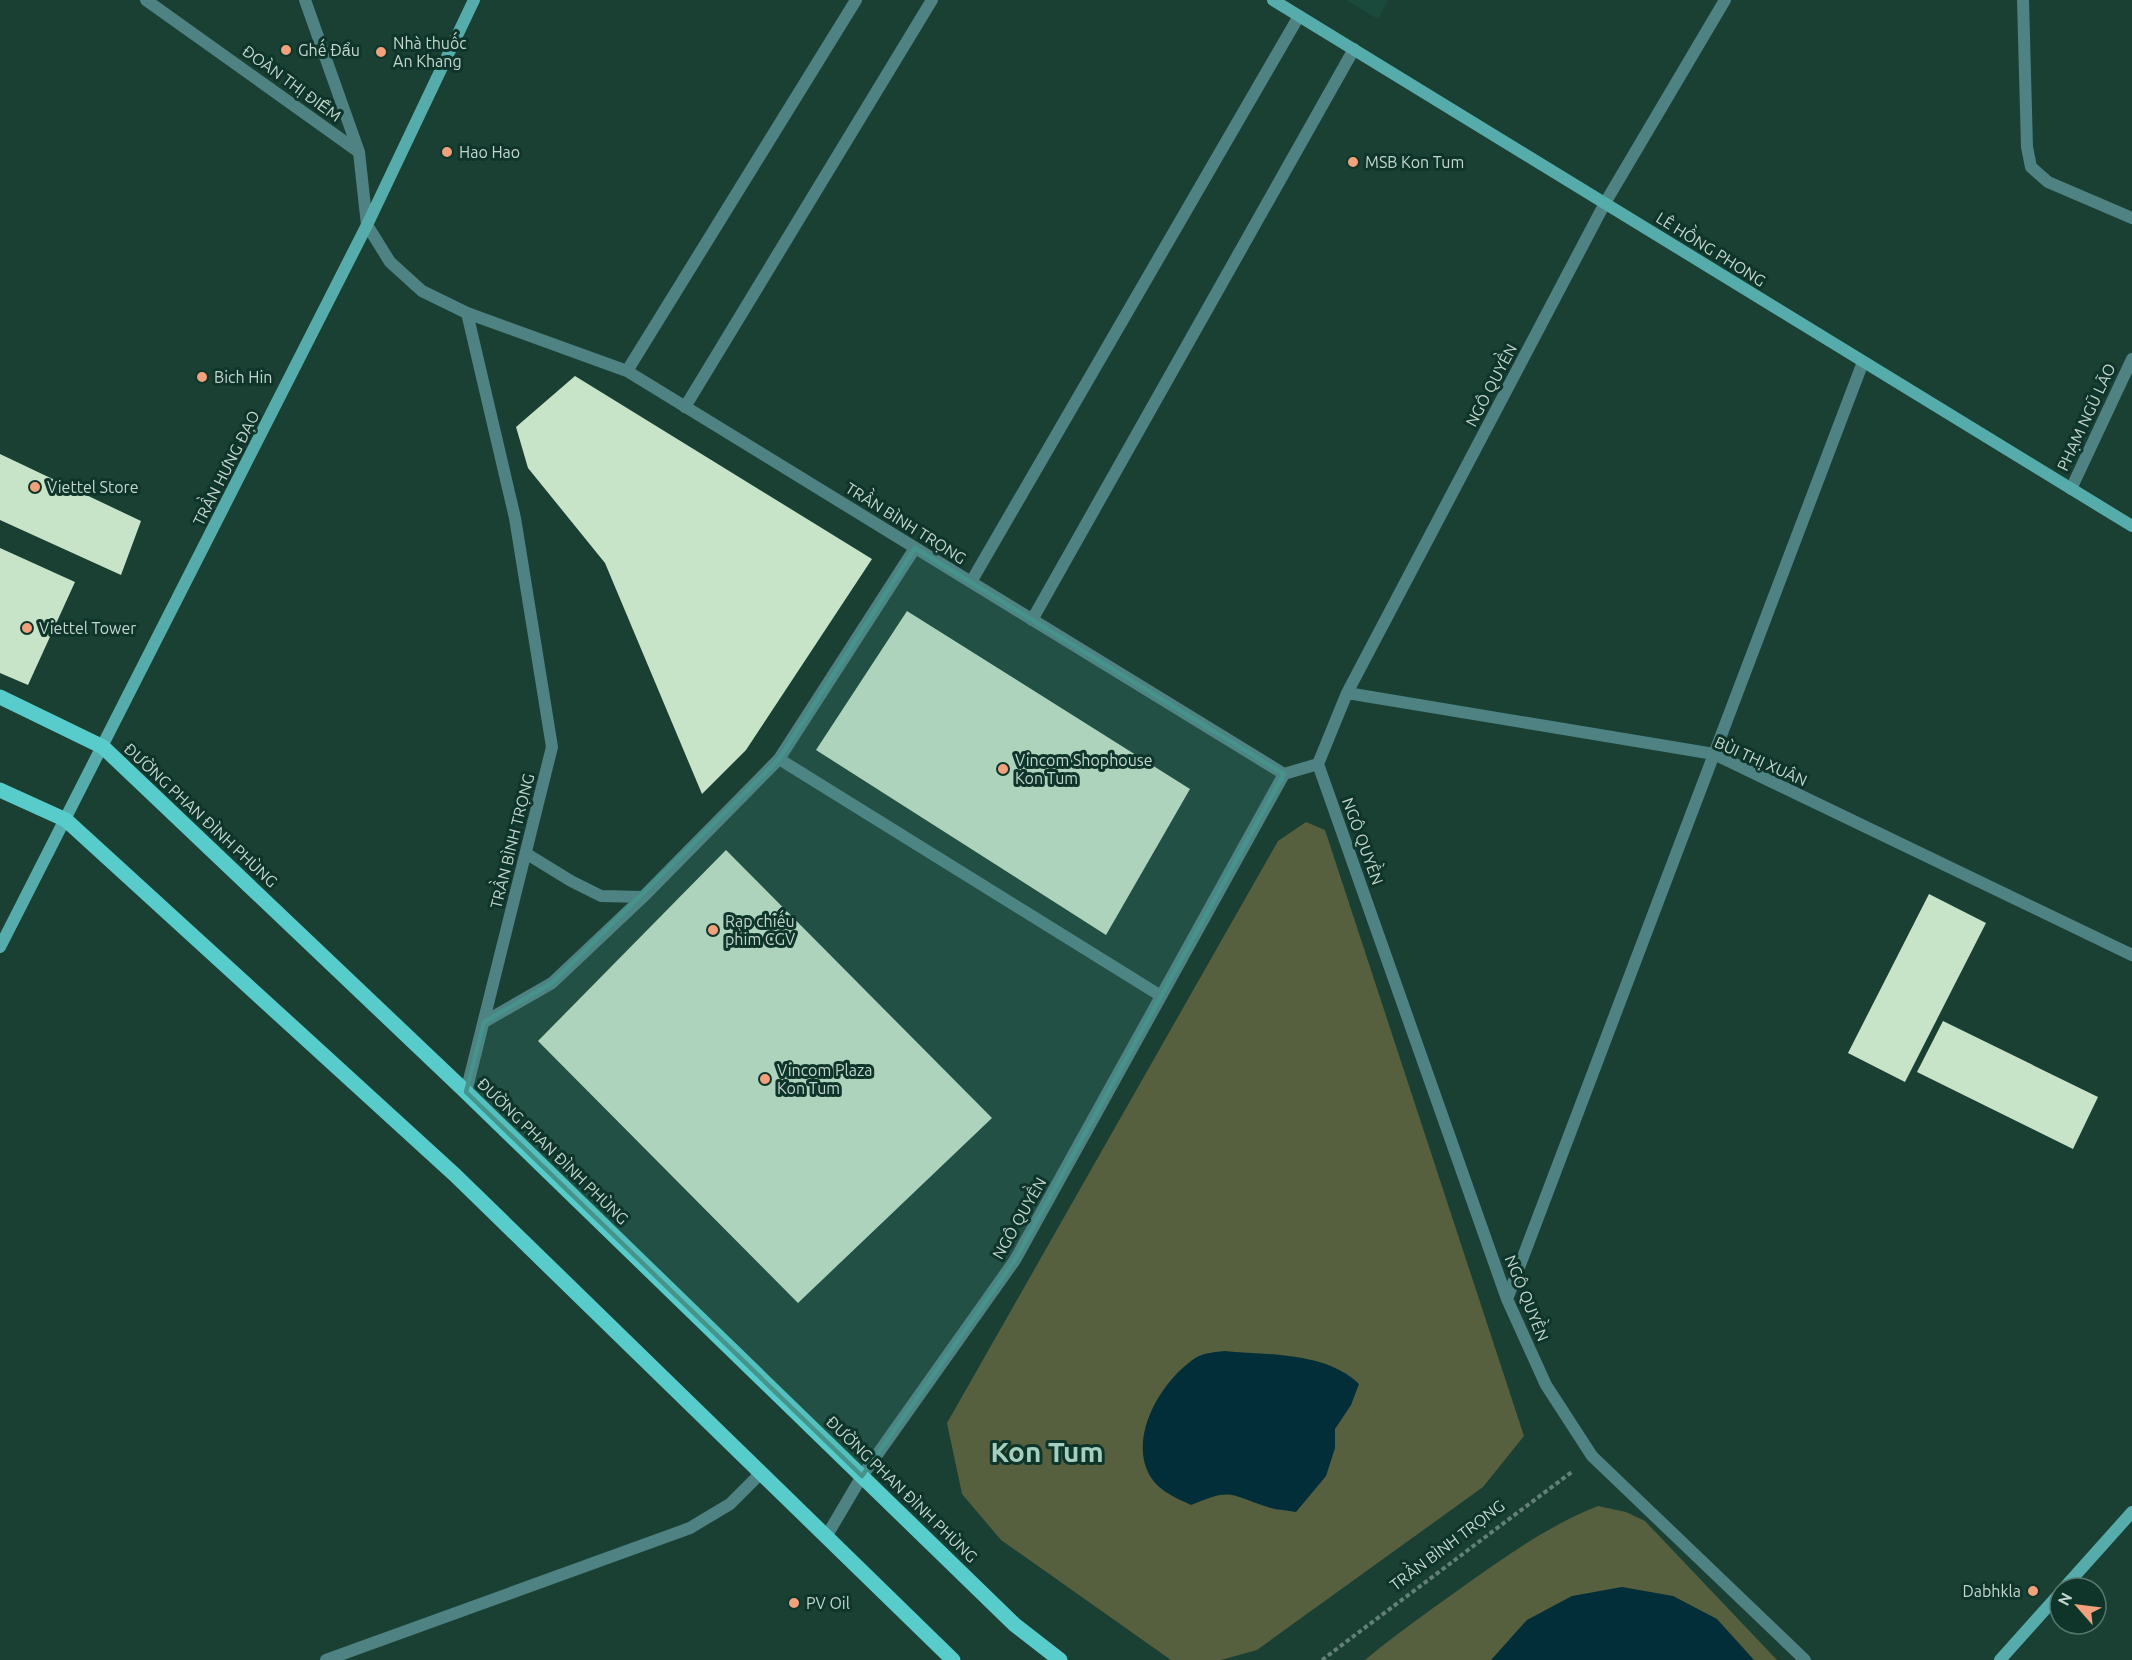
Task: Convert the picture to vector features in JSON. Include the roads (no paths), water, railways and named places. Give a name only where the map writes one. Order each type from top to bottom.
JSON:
[{"type":"main road","name":"ĐƯỜNG PHAN ĐÌNH PHÙNG","points":[[0,697],[103,747],[466,1092],[1015,1625],[1060,1660]]},
{"type":"main road","points":[[0,790],[66,820],[455,1175],[953,1660]]},
{"type":"street","name":"ĐOÀN THỊ ĐIỂM","points":[[146,0],[360,152]]},
{"type":"street","points":[[305,0],[360,152],[367,225]]},
{"type":"street","name":"TRẦN HƯNG ĐẠO","points":[[0,947],[367,225],[474,0]]},
{"type":"street","points":[[627,371],[856,0]]},
{"type":"street","points":[[685,407],[932,0]]},
{"type":"street","name":"LÊ HỒNG PHONG","points":[[1273,0],[2132,526]]},
{"type":"street","name":"NGÔ QUYỀN","points":[[1725,0],[1605,203],[1347,693],[1318,764],[1507,1299],[1546,1385],[1592,1456],[1805,1660]]},
{"type":"street","points":[[2023,0],[2027,147],[2031,167],[2048,182],[2132,218]]},
{"type":"street","points":[[971,582],[1299,16]]},
{"type":"street","points":[[1032,620],[1354,49]]},
{"type":"street","name":"TRẦN BÌNH TRỌNG","points":[[367,225],[390,262],[423,291],[467,313],[627,371],[1284,774]]},
{"type":"street","name":"TRẦN BÌNH TRỌNG","points":[[466,1092],[552,747],[515,518],[467,313]]},
{"type":"street","name":"PHẠM NGŨ LÃO","points":[[2071,489],[2132,359]]},
{"type":"street","points":[[1507,1299],[1863,362]]},
{"type":"street","points":[[484,1022],[552,983],[643,897],[779,759],[915,548]]},
{"type":"street","name":"BÙI THỊ XUÂN","points":[[1347,693],[1714,754],[2132,955]]},
{"type":"street","points":[[779,759],[1161,996]]},
{"type":"street","points":[[1284,774],[1318,764]]},
{"type":"street","name":"NGÔ QUYỀN","points":[[826,1538],[862,1476],[1015,1260],[1284,774]]},
{"type":"street","points":[[527,854],[601,896],[643,897]]},
{"type":"street","points":[[326,1660],[690,1528],[730,1504],[760,1474]]},
{"type":"street","points":[[2075,1576],[2132,1512]]},
{"type":"street","points":[[2000,1660],[2048,1606]]},
{"type":"water","points":[[1224,1351],[1296,1357],[1313,1361],[1346,1374],[1359,1384],[1351,1405],[1335,1429],[1335,1448],[1326,1476],[1296,1512],[1271,1508],[1231,1495],[1215,1496],[1191,1505],[1163,1490],[1150,1476],[1144,1460],[1143,1443],[1152,1409],[1161,1393],[1184,1367],[1197,1357]]},
{"type":"water","points":[[1622,1587],[1673,1596],[1717,1619],[1754,1660],[1491,1660],[1527,1620],[1572,1596]]},
{"type":"place","name":"Ghế Đẩu","points":[[286,50]]},
{"type":"place","name":"Nhà thuốc An Khang","points":[[381,52]]},
{"type":"place","name":"Hao Hao","points":[[447,152]]},
{"type":"place","name":"MSB Kon Tum","points":[[1353,162]]},
{"type":"place","name":"Bich Hin","points":[[202,377]]},
{"type":"place","name":"Viettel Store","points":[[35,487]]},
{"type":"place","name":"Viettel Tower","points":[[27,628]]},
{"type":"place","name":"Vincom Shophouse Kon Tum","points":[[1003,769]]},
{"type":"place","name":"Rạp chiếu phim CGV","points":[[713,930]]},
{"type":"place","name":"Vincom Plaza Kon Tum","points":[[765,1079]]},
{"type":"place","name":"Dabhkla","points":[[2033,1591]]},
{"type":"place","name":"PV Oil","points":[[794,1603]]},
{"type":"district","name":"Kon Tum","points":[[1047,1452]]}]
